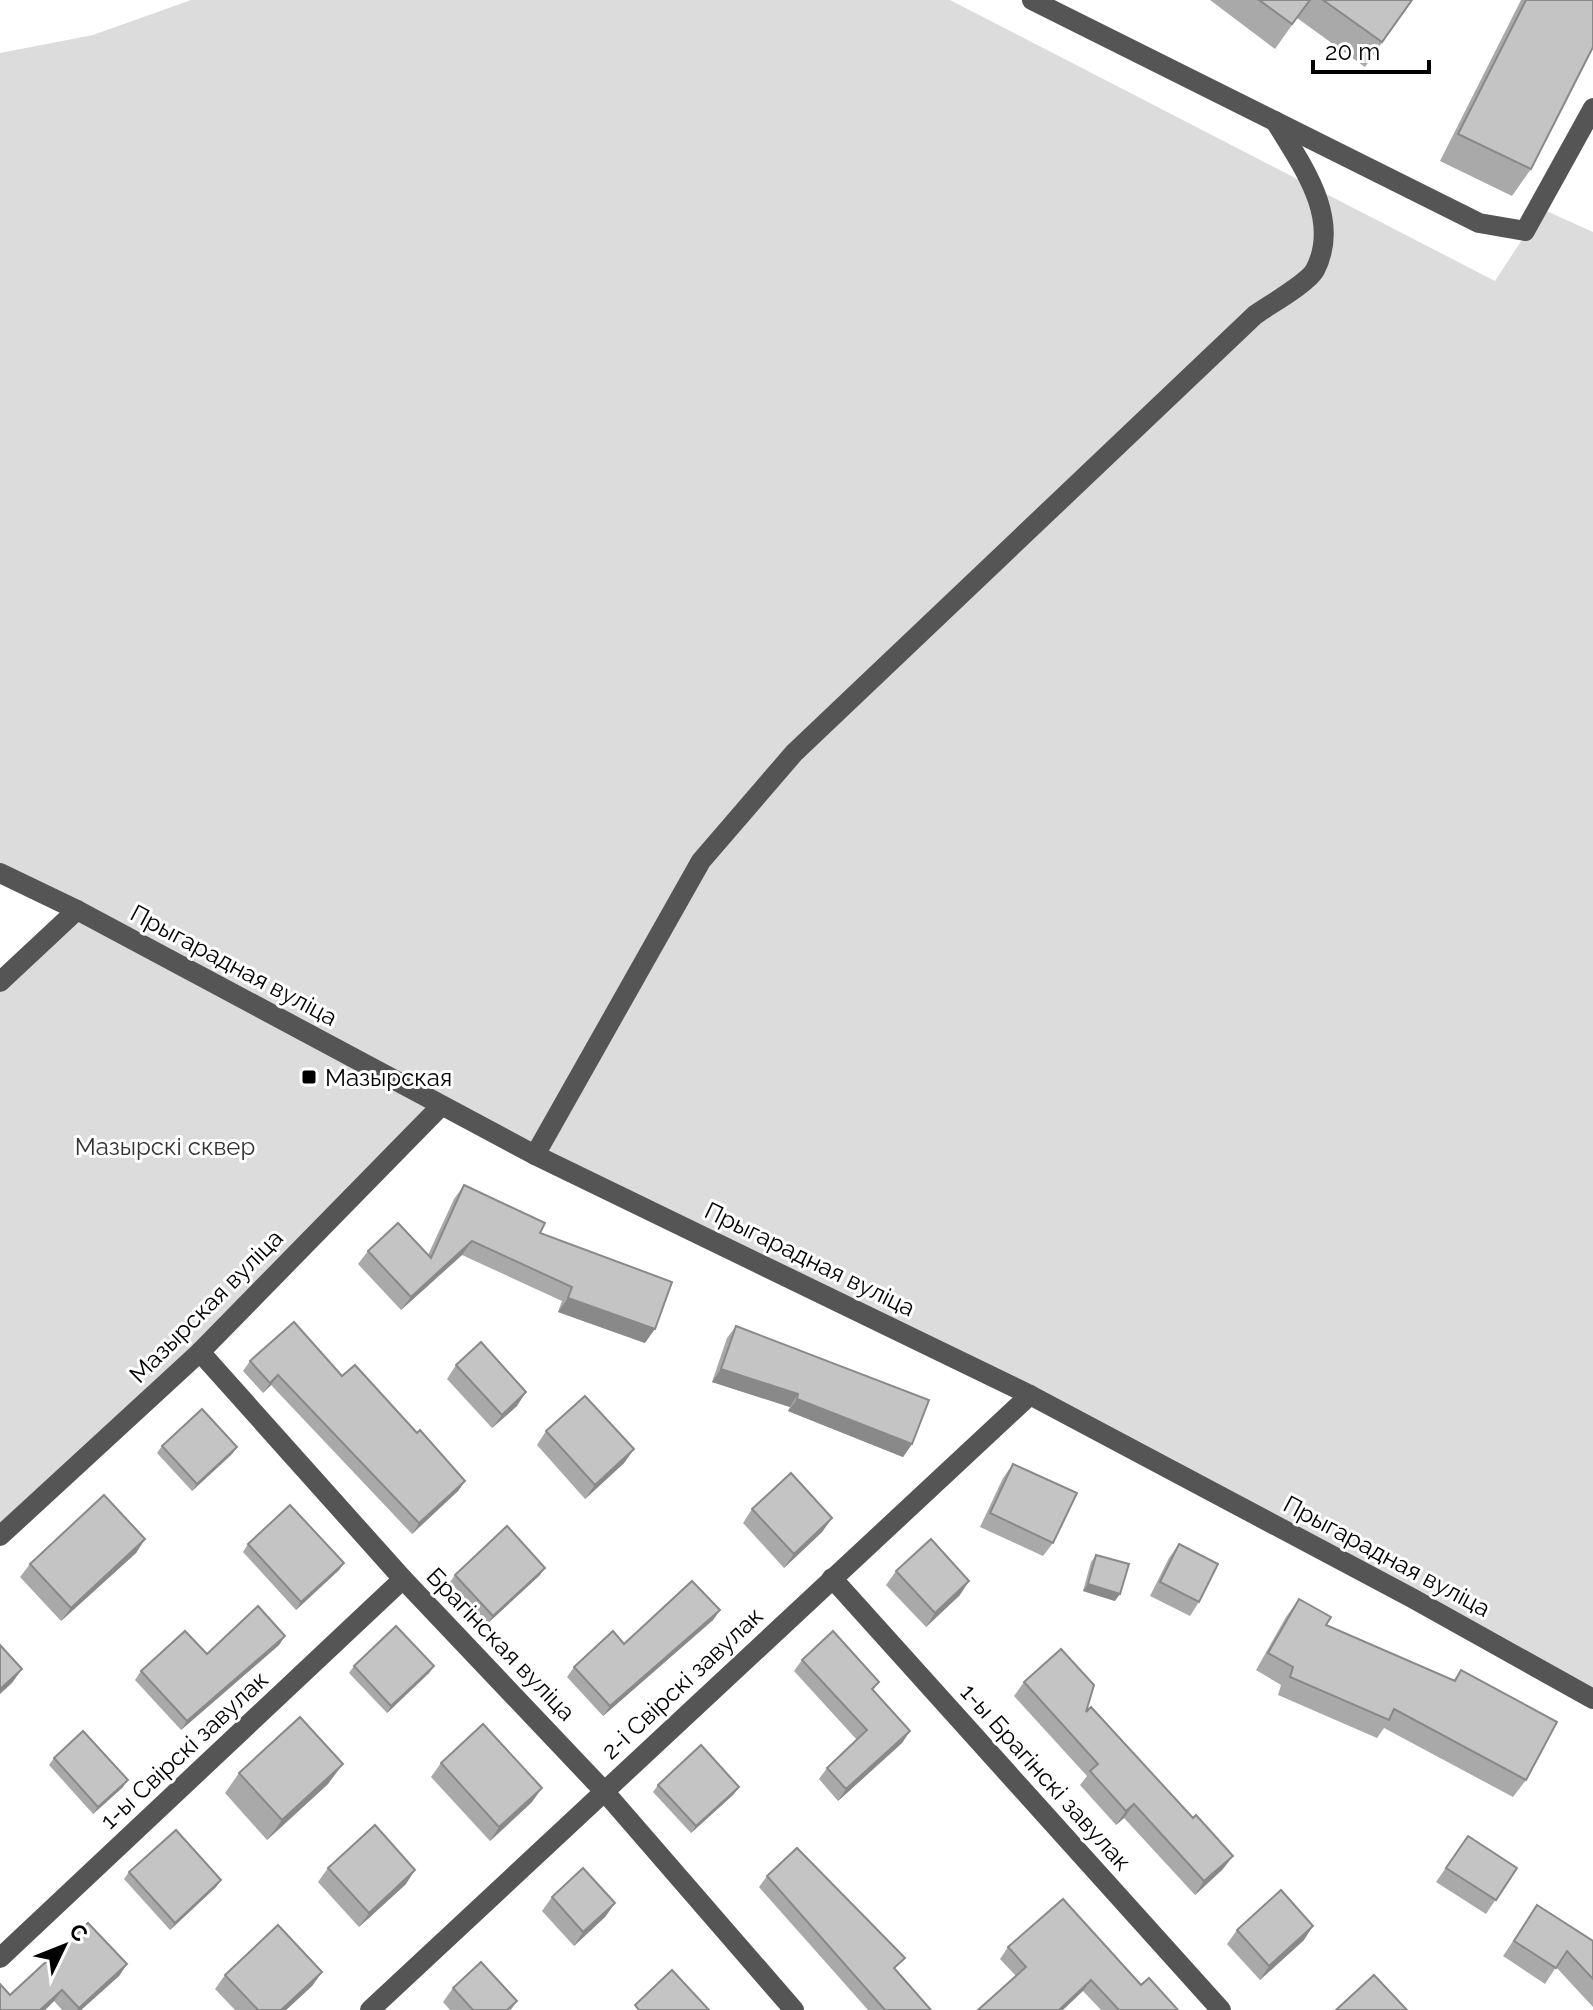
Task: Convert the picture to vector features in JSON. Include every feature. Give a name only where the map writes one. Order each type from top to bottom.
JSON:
[{"type":"street","points":[[1032,0],[1479,223],[1525,231],[1593,108]]},
{"type":"street","points":[[535,1155],[701,861],[794,753],[1255,315],[1314,272],[1325,234],[1313,184],[1275,121]]},
{"type":"street","name":"Прыгарадная вуліца","points":[[0,873],[77,910],[535,1155],[1030,1395],[1593,1699]]},
{"type":"street","points":[[0,982],[77,910]]},
{"type":"street","name":"Мазырская вуліца","points":[[0,1536],[200,1352],[441,1106]]},
{"type":"street","name":"Брагінская вуліца","points":[[200,1352],[403,1579],[604,1791],[794,2010]]},
{"type":"street","name":"2-і Свірскі завулак","points":[[370,2010],[1030,1395]]},
{"type":"street","name":"1-ы Брагінскі завулак","points":[[832,1578],[1221,2010]]},
{"type":"street","name":"1-ы Свірскі завулак","points":[[0,1958],[403,1579]]},
{"type":"green space","points":[[191,0],[950,0],[1495,281],[1542,209],[1593,232],[1593,1694],[443,1102],[0,868],[0,53],[93,35]]},
{"type":"green space","name":"Мазырскі сквер","points":[[77,910],[441,1106],[0,1536],[0,982]]},
{"type":"building","points":[[1259,0],[1310,0],[1292,24]]},
{"type":"building","points":[[1323,0],[1412,0],[1382,42]]},
{"type":"building","points":[[1526,0],[1593,0],[1593,47],[1531,169],[1458,134]]},
{"type":"building","points":[[464,1185],[545,1223],[540,1233],[672,1282],[655,1329],[568,1298],[572,1287],[472,1241],[411,1297],[368,1251],[398,1223],[431,1258]]},
{"type":"building","points":[[294,1322],[342,1376],[355,1365],[417,1433],[420,1430],[465,1481],[419,1523],[278,1375],[270,1383],[250,1361]]},
{"type":"building","points":[[736,1326],[929,1400],[912,1444],[797,1399],[798,1394],[721,1369]]},
{"type":"building","points":[[481,1342],[526,1392],[502,1415],[456,1365]]},
{"type":"building","points":[[585,1396],[634,1449],[595,1485],[546,1431]]},
{"type":"building","points":[[202,1409],[237,1447],[197,1484],[162,1446]]},
{"type":"building","points":[[1013,1464],[1077,1493],[1053,1543],[990,1513]]},
{"type":"building","points":[[791,1473],[832,1518],[794,1554],[752,1509]]},
{"type":"building","points":[[104,1495],[145,1539],[71,1608],[30,1564]]},
{"type":"building","points":[[290,1505],[344,1563],[301,1602],[248,1544]]},
{"type":"building","points":[[507,1526],[545,1568],[493,1616],[455,1575]]},
{"type":"building","points":[[931,1539],[969,1581],[935,1613],[896,1571]]},
{"type":"building","points":[[1179,1544],[1218,1564],[1199,1602],[1160,1582]]},
{"type":"building","points":[[1096,1555],[1129,1564],[1120,1594],[1088,1584]]},
{"type":"building","points":[[692,1581],[720,1610],[610,1706],[574,1667],[613,1631],[624,1644]]},
{"type":"building","points":[[1299,1599],[1331,1617],[1326,1625],[1455,1681],[1461,1670],[1557,1722],[1526,1780],[1394,1709],[1389,1720],[1290,1677],[1293,1667],[1268,1653]]},
{"type":"building","points":[[258,1606],[285,1636],[187,1721],[141,1671],[185,1631],[207,1654]]},
{"type":"building","points":[[396,1626],[434,1666],[391,1706],[354,1666]]},
{"type":"building","points":[[833,1631],[879,1682],[872,1689],[910,1731],[846,1789],[827,1768],[867,1730],[802,1660]]},
{"type":"building","points":[[0,1645],[22,1669],[0,1689]]},
{"type":"building","points":[[1061,1649],[1094,1685],[1086,1712],[1091,1707],[1193,1818],[1196,1815],[1233,1856],[1204,1881],[1134,1804],[1126,1811],[1090,1771],[1098,1764],[1024,1682]]},
{"type":"building","points":[[300,1717],[343,1764],[282,1820],[239,1773]]},
{"type":"building","points":[[483,1724],[542,1788],[499,1827],[441,1763]]},
{"type":"building","points":[[83,1731],[128,1780],[98,1807],[54,1758]]},
{"type":"building","points":[[701,1745],[739,1787],[696,1826],[658,1785]]},
{"type":"building","points":[[375,1825],[415,1870],[369,1913],[328,1868]]},
{"type":"building","points":[[176,1830],[221,1880],[175,1923],[129,1872]]},
{"type":"building","points":[[1468,1836],[1517,1868],[1496,1900],[1446,1868]]},
{"type":"building","points":[[797,1848],[905,1958],[894,1968],[931,2010],[885,2010],[767,1876]]},
{"type":"building","points":[[583,1868],[615,1903],[583,1932],[552,1897]]},
{"type":"building","points":[[1281,1890],[1313,1926],[1269,1966],[1237,1930]]},
{"type":"building","points":[[1063,1899],[1141,1985],[1149,1978],[1178,2010],[1119,2010],[1091,1980],[1059,2010],[978,2010],[1026,1967],[1008,1947]]},
{"type":"building","points":[[1537,1905],[1593,1941],[1593,1979],[1567,1951],[1556,1968],[1514,1941]]},
{"type":"building","points":[[88,1923],[127,1964],[79,2008],[62,1990],[40,2010],[0,2010],[0,1984],[10,1995]]},
{"type":"building","points":[[278,1925],[322,1972],[281,2010],[258,2010],[225,1975]]},
{"type":"building","points":[[481,1962],[517,2001],[507,2010],[473,2010],[453,1988]]},
{"type":"building","points":[[672,1970],[709,2010],[639,2010],[635,2005]]},
{"type":"building","points":[[1374,1975],[1407,2010],[1336,2010]]},
{"type":"place","name":"Мазырская","points":[[309,1077]]}]
